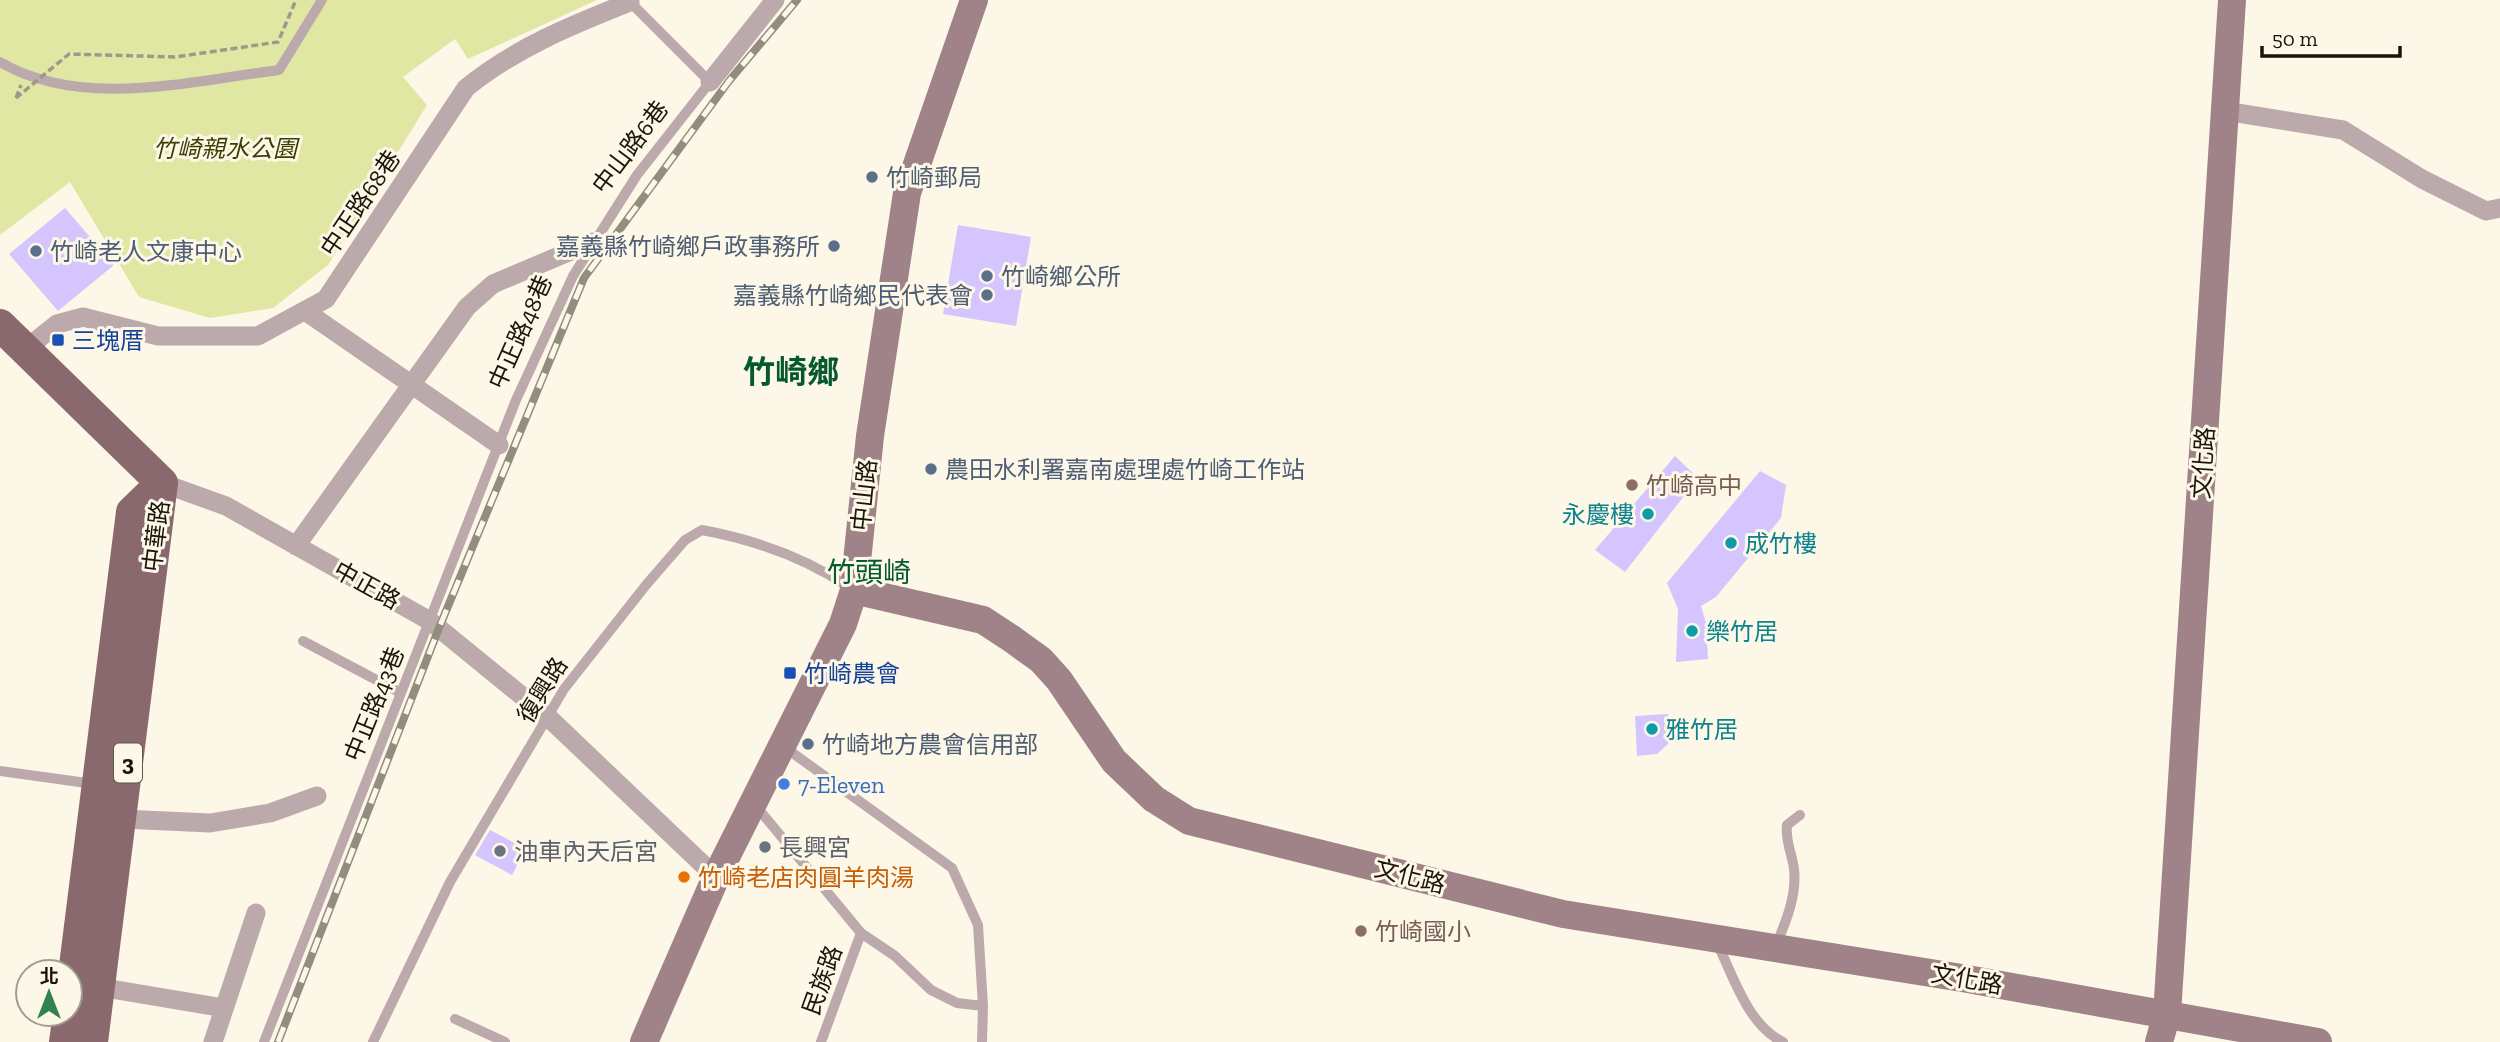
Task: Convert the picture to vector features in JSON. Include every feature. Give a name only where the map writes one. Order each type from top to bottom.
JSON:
[{"type":"main road","name":"中正路","points":[[0,325],[27,348],[162,483]]},
{"type":"main road","name":"中華路","points":[[76,958],[132,512],[162,483]]},
{"type":"main road","name":"中華路","points":[[92,1042],[162,483]]},
{"type":"street","name":"中山路6巷","points":[[710,82],[775,0]]},
{"type":"street","name":"中山路","points":[[644,1042],[716,877],[843,624],[854,590],[870,436],[907,193],[974,0]]},
{"type":"street","name":"文化路","points":[[854,590],[983,620],[1013,639],[1041,660],[1059,680],[1114,761],[1154,799],[1189,821],[1563,914],[2167,1014],[2232,0]]},
{"type":"street","name":"中正路68巷","points":[[27,348],[57,324],[83,317],[158,336],[258,336],[326,299],[466,88],[488,70],[547,35],[630,2]]},
{"type":"street","points":[[2225,111],[2343,130],[2422,179],[2486,211],[2500,208]]},
{"type":"street","points":[[296,545],[467,307],[494,284],[592,242]]},
{"type":"street","points":[[305,311],[499,444]]},
{"type":"street","name":"中正路","points":[[162,483],[226,506],[430,621],[549,718],[716,877]]},
{"type":"street","points":[[122,819],[210,823],[270,813],[317,796]]},
{"type":"street","points":[[213,1042],[256,913]]},
{"type":"street","points":[[99,987],[224,1008]]},
{"type":"street","points":[[2159,1042],[2167,1014],[2318,1042]]},
{"type":"lane","points":[[0,62],[24,76],[111,90],[279,70],[322,0]]},
{"type":"lane","points":[[630,2],[710,82]]},
{"type":"lane","name":"中山路6巷","points":[[592,242],[637,174],[710,82]]},
{"type":"lane","name":"中正路48巷","points":[[430,621],[499,444],[573,276],[592,242]]},
{"type":"lane","name":"復興路","points":[[373,1042],[450,882],[564,689],[618,618],[685,540],[702,530],[765,544],[826,571],[854,590]]},
{"type":"lane","name":"中正路43巷","points":[[264,1042],[430,621]]},
{"type":"lane","points":[[303,641],[401,693]]},
{"type":"lane","points":[[782,745],[952,868],[978,925],[983,1006],[982,1042]]},
{"type":"lane","points":[[0,771],[98,785]]},
{"type":"lane","points":[[753,802],[862,933],[895,956],[931,990],[957,1003],[983,1006]]},
{"type":"lane","points":[[1774,948],[1788,918],[1794,883],[1794,868],[1785,838],[1787,825],[1800,815]]},
{"type":"lane","name":"民族路","points":[[821,1042],[862,933]]},
{"type":"lane","points":[[1716,941],[1752,1014],[1772,1037],[1783,1042]]},
{"type":"lane","points":[[455,1019],[505,1042]]},
{"type":"path","points":[[16,98],[69,54],[175,57],[278,42],[296,0]]},
{"type":"green space","name":"竹崎親水公園","points":[[0,0],[597,0],[468,59],[455,39],[403,77],[427,105],[328,265],[273,308],[210,318],[139,297],[70,182],[0,235]]},
{"type":"building","points":[[65,208],[114,265],[58,311],[9,254]]},
{"type":"building","name":"竹崎鄉公所","points":[[958,225],[1031,237],[1016,326],[943,314]]},
{"type":"building","name":"永慶樓","points":[[1675,456],[1698,478],[1625,572],[1595,550]]},
{"type":"building","name":"成竹樓","points":[[1760,471],[1786,485],[1781,518],[1716,597],[1701,606],[1706,623],[1708,659],[1676,662],[1678,609],[1667,583]]},
{"type":"building","name":"雅竹居","points":[[1668,714],[1670,742],[1657,754],[1637,756],[1635,716]]},
{"type":"building","name":"油車內天后宮","points":[[490,830],[526,849],[512,875],[475,855]]},
{"type":"railway","points":[[278,1042],[439,628],[584,278],[729,81],[797,0]]},
{"type":"place","name":"竹崎郵局","points":[[872,177]]},
{"type":"place","name":"嘉義縣竹崎鄉戶政事務所","points":[[834,246]]},
{"type":"place","name":"竹崎老人文康中心","points":[[36,251]]},
{"type":"place","name":"竹崎鄉公所","points":[[987,276]]},
{"type":"place","name":"嘉義縣竹崎鄉民代表會","points":[[987,295]]},
{"type":"place","name":"三塊厝","points":[[58,340]]},
{"type":"place","name":"農田水利署嘉南處理處竹崎工作站","points":[[931,469]]},
{"type":"place","name":"竹崎高中","points":[[1632,485]]},
{"type":"place","name":"永慶樓","points":[[1648,514]]},
{"type":"place","name":"成竹樓","points":[[1731,543]]},
{"type":"place","name":"樂竹居","points":[[1692,631]]},
{"type":"place","name":"竹崎農會","points":[[790,673]]},
{"type":"place","name":"雅竹居","points":[[1652,729]]},
{"type":"place","name":"竹崎地方農會信用部","points":[[808,744]]},
{"type":"place","name":"7-Eleven","points":[[784,784]]},
{"type":"place","name":"長興宮","points":[[765,847]]},
{"type":"place","name":"油車內天后宮","points":[[500,851]]},
{"type":"place","name":"竹崎老店肉圓羊肉湯","points":[[684,877]]},
{"type":"place","name":"竹崎國小","points":[[1361,931]]},
{"type":"district","name":"竹崎鄉","points":[[791,372]]},
{"type":"district","name":"竹頭崎","points":[[869,572]]}]
